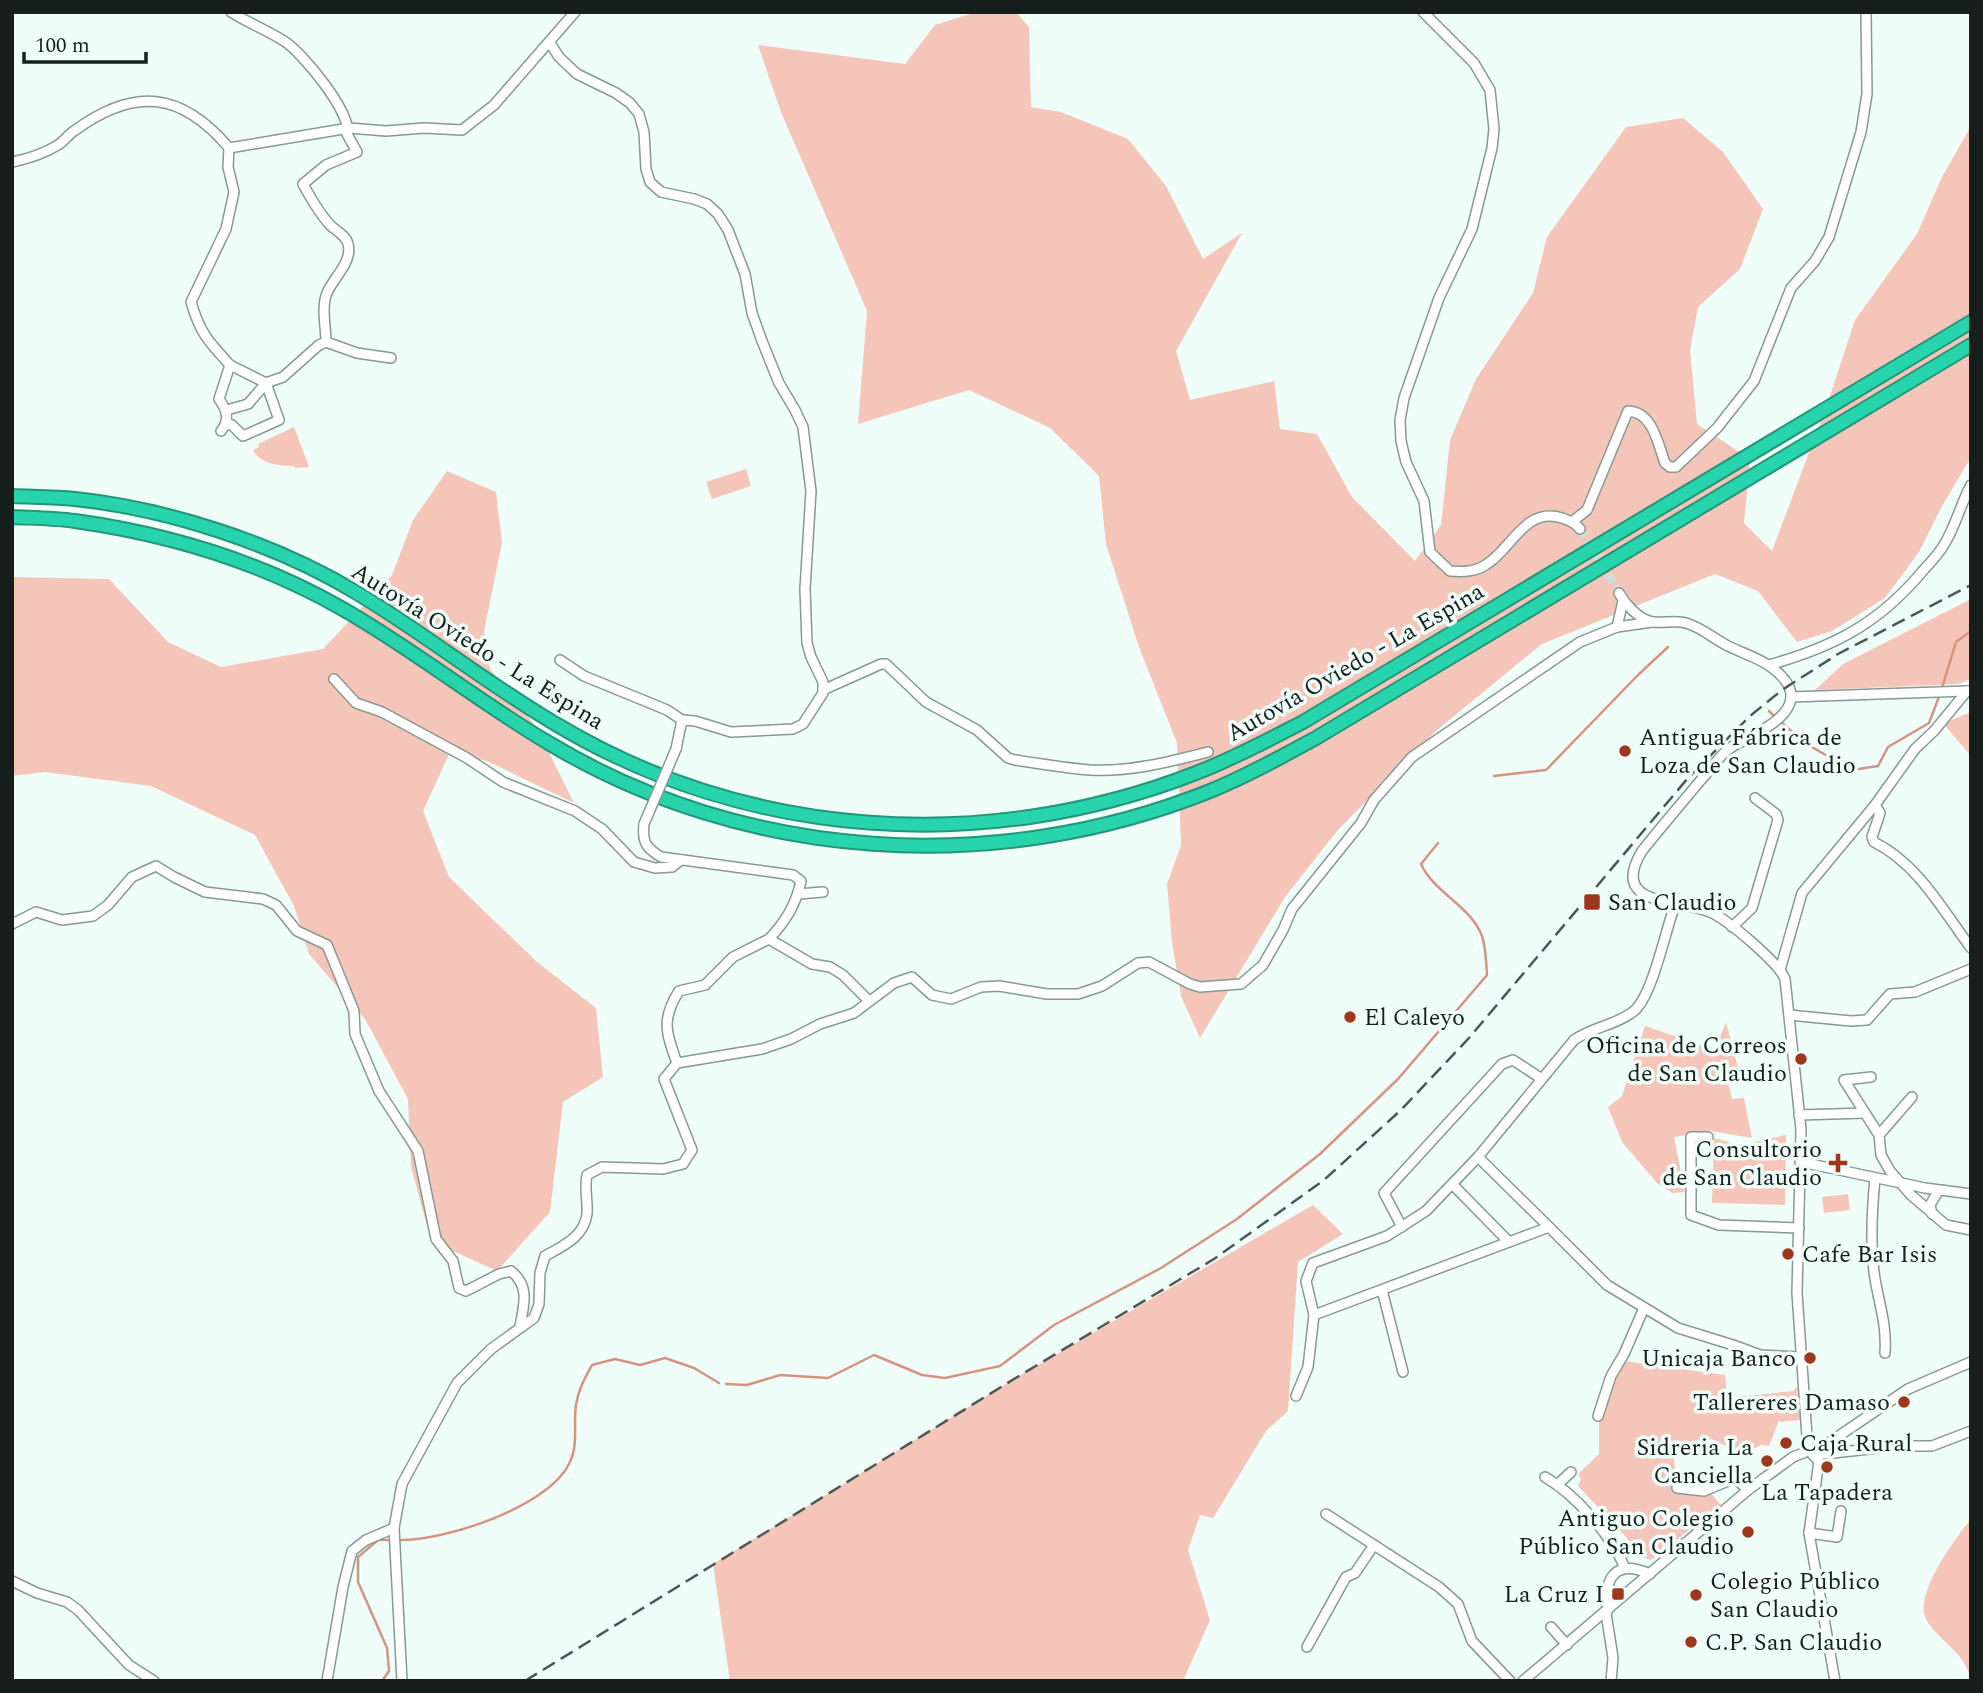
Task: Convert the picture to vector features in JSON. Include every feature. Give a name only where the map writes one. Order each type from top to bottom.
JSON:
[{"type":"highway","name":"Autovía Oviedo - La Espina","points":[[12,496],[76,499],[154,513],[227,535],[292,559],[354,591],[555,724],[634,765],[704,791],[779,810],[851,822],[925,827],[995,823],[1063,812],[1130,796],[1196,773],[1303,722],[1971,321]]},
{"type":"highway","name":"Autovía Oviedo - La Espina","points":[[12,517],[73,520],[148,534],[219,553],[284,578],[342,608],[549,744],[626,784],[701,811],[776,832],[852,843],[928,847],[998,843],[1067,833],[1140,816],[1209,792],[1264,766],[1317,738],[1971,345]]},
{"type":"street","points":[[231,12],[286,42],[313,68],[345,117],[349,128],[347,134],[356,152],[326,165],[303,184],[329,224],[341,233],[348,243],[343,266],[327,294],[326,342]]},
{"type":"street","points":[[229,148],[349,128],[386,131],[424,128],[461,130],[494,105],[575,12]]},
{"type":"street","points":[[1423,12],[1474,63],[1490,90],[1494,129],[1492,148],[1472,229],[1439,298],[1404,398],[1400,420],[1406,462],[1424,500],[1430,552],[1450,571],[1476,570],[1489,564],[1520,530],[1537,518],[1554,515],[1577,525],[1587,510],[1628,411],[1638,412],[1648,420],[1665,463],[1676,467],[1717,428],[1754,381],[1791,288],[1815,261],[1829,237],[1839,211],[1861,132],[1867,94],[1866,12]]},
{"type":"street","points":[[550,43],[559,57],[577,74],[616,93],[639,114],[650,182],[660,192],[707,204],[718,214],[728,230],[745,274],[752,313],[762,341],[779,383],[803,427],[811,491],[805,589],[807,643],[823,682],[823,691],[803,724],[793,729],[731,732],[695,721],[682,720],[667,710],[584,676],[560,660]]},
{"type":"street","points":[[12,162],[24,160],[58,145],[75,130],[122,104],[156,100],[178,105],[215,132],[229,148],[228,167],[234,191],[226,229],[191,302],[198,327],[230,365],[266,383],[279,421],[243,436],[232,425],[224,428],[227,410],[219,399],[230,365]]},
{"type":"street","points":[[227,410],[248,404],[266,383],[283,377],[326,342],[357,353],[391,358]]},
{"type":"street","points":[[1769,666],[1801,656],[1861,629],[1900,599],[1943,547],[1971,485]]},
{"type":"street","points":[[1617,627],[1621,597],[1640,616],[1652,622]]},
{"type":"street","points":[[402,1681],[395,1532],[402,1483],[457,1384],[491,1349],[534,1318],[539,1304],[540,1273],[545,1256],[569,1242],[582,1230],[587,1213],[587,1175],[602,1167],[663,1169],[683,1164],[692,1150],[664,1079],[677,1063],[762,1049],[791,1039],[820,1024],[854,1013],[894,983],[912,977],[932,995],[951,999],[981,987],[999,986],[1047,994],[1078,994],[1102,986],[1138,963],[1149,962],[1200,987],[1241,985],[1263,965],[1292,909],[1362,823],[1374,800],[1412,757],[1580,642],[1617,627],[1674,621],[1687,623],[1769,666],[1785,679],[1791,697],[1787,710],[1776,722],[1751,739],[1728,749],[1642,851],[1634,865],[1633,881],[1638,890],[1647,896],[1710,912],[1732,927],[1780,970],[1785,979],[1799,1115],[1801,1162],[1797,1293],[1800,1357],[1809,1451],[1819,1461],[1809,1533],[1835,1681]]},
{"type":"street","points":[[823,691],[886,664],[926,702],[977,730],[1008,758],[1025,761],[1091,770],[1116,769],[1146,766],[1208,752]]},
{"type":"street","points":[[334,679],[356,703],[394,718],[467,758],[503,782],[575,811],[602,829],[634,862],[655,868],[672,867],[681,860]]},
{"type":"street","points":[[1791,697],[1969,690]]},
{"type":"street","points":[[1780,970],[1802,892],[1875,804],[1915,749],[1969,690]]},
{"type":"street","points":[[677,1063],[667,1036],[668,1008],[679,991],[705,985],[733,957],[769,939],[786,921],[801,881],[793,876],[661,857],[649,850],[643,838],[644,824],[676,749],[682,720]]},
{"type":"street","points":[[1732,927],[1752,908],[1778,820],[1776,814],[1755,798]]},
{"type":"street","points":[[1875,804],[1880,813],[1872,837],[1874,842],[1900,857],[1913,869],[1971,948]]},
{"type":"street","points":[[12,924],[36,912],[62,920],[93,916],[108,905],[132,877],[156,866],[205,891],[264,899],[276,905],[297,931],[327,945],[354,1011],[355,1034],[379,1091],[418,1152],[436,1239],[453,1261],[458,1288],[466,1290],[511,1271],[520,1278],[524,1287],[520,1326]]},
{"type":"street","points":[[798,894],[823,892]]},
{"type":"street","points":[[1296,1396],[1308,1367],[1314,1315],[1306,1281],[1313,1263],[1387,1236],[1426,1212],[1478,1157],[1574,1040],[1590,1030],[1628,1015],[1639,1006],[1647,991],[1675,905]]},
{"type":"street","points":[[769,939],[812,964],[830,967],[843,975],[869,1000]]},
{"type":"street","points":[[1789,1015],[1867,1020],[1890,994],[1915,992],[1971,969]]},
{"type":"street","points":[[1402,1227],[1384,1193],[1502,1063],[1513,1060],[1542,1079]]},
{"type":"street","points":[[1871,1077],[1844,1080],[1879,1135],[1881,1155],[1890,1171],[1916,1200],[1946,1225],[1970,1229]]},
{"type":"street","points":[[1879,1135],[1912,1097]]},
{"type":"street","points":[[1799,1115],[1865,1113]]},
{"type":"street","points":[[1708,1137],[1691,1137],[1691,1215],[1719,1225],[1799,1228]]},
{"type":"street","points":[[1478,1157],[1607,1285],[1644,1308],[1678,1328],[1760,1355],[1800,1357]]},
{"type":"street","points":[[1801,1162],[1971,1195]]},
{"type":"street","points":[[1875,1178],[1871,1231],[1874,1272],[1886,1331],[1885,1353]]},
{"type":"street","points":[[1453,1185],[1509,1242]]},
{"type":"street","points":[[1916,1200],[1919,1192],[1925,1188]]},
{"type":"street","points":[[1925,1188],[1924,1199],[1932,1214]]},
{"type":"street","points":[[1932,1214],[1930,1205],[1939,1190]]},
{"type":"street","points":[[1314,1315],[1549,1227]]},
{"type":"street","points":[[1382,1290],[1403,1372]]},
{"type":"street","points":[[1598,1416],[1611,1376],[1644,1308]]},
{"type":"street","points":[[1523,1681],[1781,1464],[1821,1448],[1908,1389],[1971,1362]]},
{"type":"street","points":[[1809,1451],[1824,1454],[1897,1446],[1932,1447],[1971,1431]]},
{"type":"street","points":[[1558,1484],[1571,1472]]},
{"type":"street","points":[[1545,1477],[1558,1484],[1612,1542],[1625,1568]]},
{"type":"street","points":[[1677,1488],[1704,1491],[1735,1478],[1748,1490]]},
{"type":"street","points":[[1809,1533],[1838,1537],[1841,1511]]},
{"type":"street","points":[[1326,1514],[1439,1587],[1458,1604],[1472,1641],[1510,1681]]},
{"type":"street","points":[[327,1681],[352,1551],[366,1540],[395,1532]]},
{"type":"street","points":[[1307,1647],[1346,1577],[1355,1573],[1374,1545]]},
{"type":"street","points":[[1611,1681],[1614,1658],[1607,1611],[1608,1582],[1613,1575],[1625,1568],[1650,1574]]},
{"type":"street","points":[[12,1581],[37,1593],[67,1602],[78,1610],[129,1665],[154,1681]]},
{"type":"street","points":[[1551,1627],[1567,1645]]},
{"type":"shaded area","points":[[976,12],[1016,12],[1029,27],[1031,107],[1061,112],[1128,139],[1166,186],[1203,259],[1242,233],[1176,351],[1190,400],[1274,381],[1280,429],[1317,434],[1352,497],[1415,561],[1441,525],[1450,440],[1476,379],[1533,293],[1547,237],[1626,127],[1683,118],[1723,152],[1763,209],[1740,269],[1698,307],[1690,350],[1697,424],[1750,459],[1744,523],[1772,551],[1828,402],[1855,320],[1917,234],[1942,177],[1971,126],[1971,457],[1919,552],[1885,598],[1832,631],[1797,642],[1758,591],[1715,574],[1542,644],[1437,730],[1337,831],[1285,897],[1200,1038],[1181,996],[1172,942],[1167,884],[1181,845],[1177,743],[1139,647],[1106,544],[1099,476],[1050,428],[969,390],[858,424],[867,311],[781,112],[758,45],[905,64],[935,25]]},
{"type":"shaded area","points":[[294,427],[309,467],[295,468],[270,463],[256,455],[253,450],[259,447],[258,444]]},
{"type":"shaded area","points":[[746,469],[751,486],[712,499],[706,482]]},
{"type":"shaded area","points":[[447,471],[496,492],[502,543],[484,631],[490,669],[537,728],[574,803],[487,761],[450,752],[423,811],[449,877],[537,962],[596,1008],[603,1077],[563,1102],[550,1212],[497,1271],[431,1241],[411,1167],[408,1099],[365,1019],[309,954],[294,906],[255,835],[151,786],[45,772],[12,776],[12,577],[109,579],[168,642],[221,667],[323,649],[392,575],[413,520]]},
{"type":"shaded area","points":[[1971,599],[1971,679],[1959,684],[1815,690],[1843,664]]},
{"type":"shaded area","points":[[1971,712],[1971,756],[1946,727],[1946,722]]},
{"type":"shaded area","points":[[1726,1022],[1739,1072],[1728,1081],[1732,1099],[1744,1098],[1752,1138],[1711,1131],[1674,1137],[1685,1192],[1672,1193],[1657,1183],[1622,1142],[1608,1107],[1622,1096],[1645,1026],[1715,1050]]},
{"type":"shaded area","points":[[1786,1135],[1785,1205],[1712,1203],[1714,1138],[1741,1145]]},
{"type":"shaded area","points":[[1848,1194],[1850,1210],[1824,1213],[1822,1197]]},
{"type":"shaded area","points":[[1313,1205],[1343,1234],[1298,1262],[1288,1411],[1266,1431],[1213,1518],[1200,1515],[1188,1550],[1210,1620],[1183,1681],[730,1681],[713,1564],[1014,1379]]},
{"type":"shaded area","points":[[1624,1361],[1725,1375],[1727,1398],[1793,1391],[1797,1387],[1800,1420],[1779,1420],[1769,1446],[1761,1445],[1747,1452],[1728,1455],[1726,1446],[1702,1437],[1698,1443],[1673,1447],[1676,1480],[1672,1489],[1709,1491],[1721,1505],[1651,1560],[1635,1555],[1627,1538],[1578,1486],[1581,1479],[1578,1474],[1599,1454],[1599,1420]]},
{"type":"shaded area","points":[[1971,1519],[1971,1679],[1957,1653],[1931,1627],[1924,1609],[1925,1596],[1938,1567]]},
{"type":"waterway","points":[[1942,688],[1956,642],[1971,631]]},
{"type":"waterway","points":[[1494,776],[1546,770],[1668,647]]},
{"type":"waterway","points":[[1780,721],[1803,742],[1852,770],[1878,766],[1888,747],[1929,723],[1940,694]]},
{"type":"waterway","points":[[1769,711],[1775,717]]},
{"type":"waterway","points":[[726,1384],[747,1385],[780,1375],[828,1378],[874,1355],[922,1375],[945,1378],[1000,1366],[1054,1325],[1161,1268],[1237,1219],[1320,1154],[1398,1079],[1487,975],[1484,945],[1477,925],[1434,883],[1421,864],[1438,843]]},
{"type":"waterway","points":[[397,1540],[440,1535],[492,1519],[540,1494],[557,1480],[572,1457],[577,1400],[592,1365],[615,1359],[640,1365],[665,1358],[694,1368],[719,1383]]},
{"type":"waterway","points":[[382,1681],[389,1671],[387,1648],[358,1582],[358,1557],[378,1540],[391,1540]]},
{"type":"tunnel","points":[[1580,529],[1619,593]]},
{"type":"railway","points":[[525,1681],[1014,1379],[1214,1259],[1324,1180],[1401,1110],[1469,1038],[1688,778],[1750,716],[1782,690],[1838,654],[1971,585]]},
{"type":"place","name":"Antigua Fábrica de Loza de San Claudio","points":[[1625,751]]},
{"type":"place","name":"San Claudio","points":[[1592,902]]},
{"type":"place","name":"El Caleyo","points":[[1350,1017]]},
{"type":"place","name":"Oficina de Correos de San Claudio","points":[[1801,1059]]},
{"type":"place","name":"Consultorio de San Claudio","points":[[1838,1163]]},
{"type":"place","name":"Cafe Bar Isis","points":[[1788,1254]]},
{"type":"place","name":"Unicaja Banco","points":[[1810,1358]]},
{"type":"place","name":"Tallereres Damaso","points":[[1904,1402]]},
{"type":"place","name":"Caja Rural","points":[[1786,1443]]},
{"type":"place","name":"Sidreria La Canciella","points":[[1767,1461]]},
{"type":"place","name":"La Tapadera","points":[[1827,1467]]},
{"type":"place","name":"Antiguo Colegio Público San Claudio","points":[[1748,1532]]},
{"type":"place","name":"La Cruz I","points":[[1618,1594]]},
{"type":"place","name":"Colegio Público San Claudio","points":[[1696,1595]]},
{"type":"place","name":"C.P. San Claudio","points":[[1691,1642]]}]
